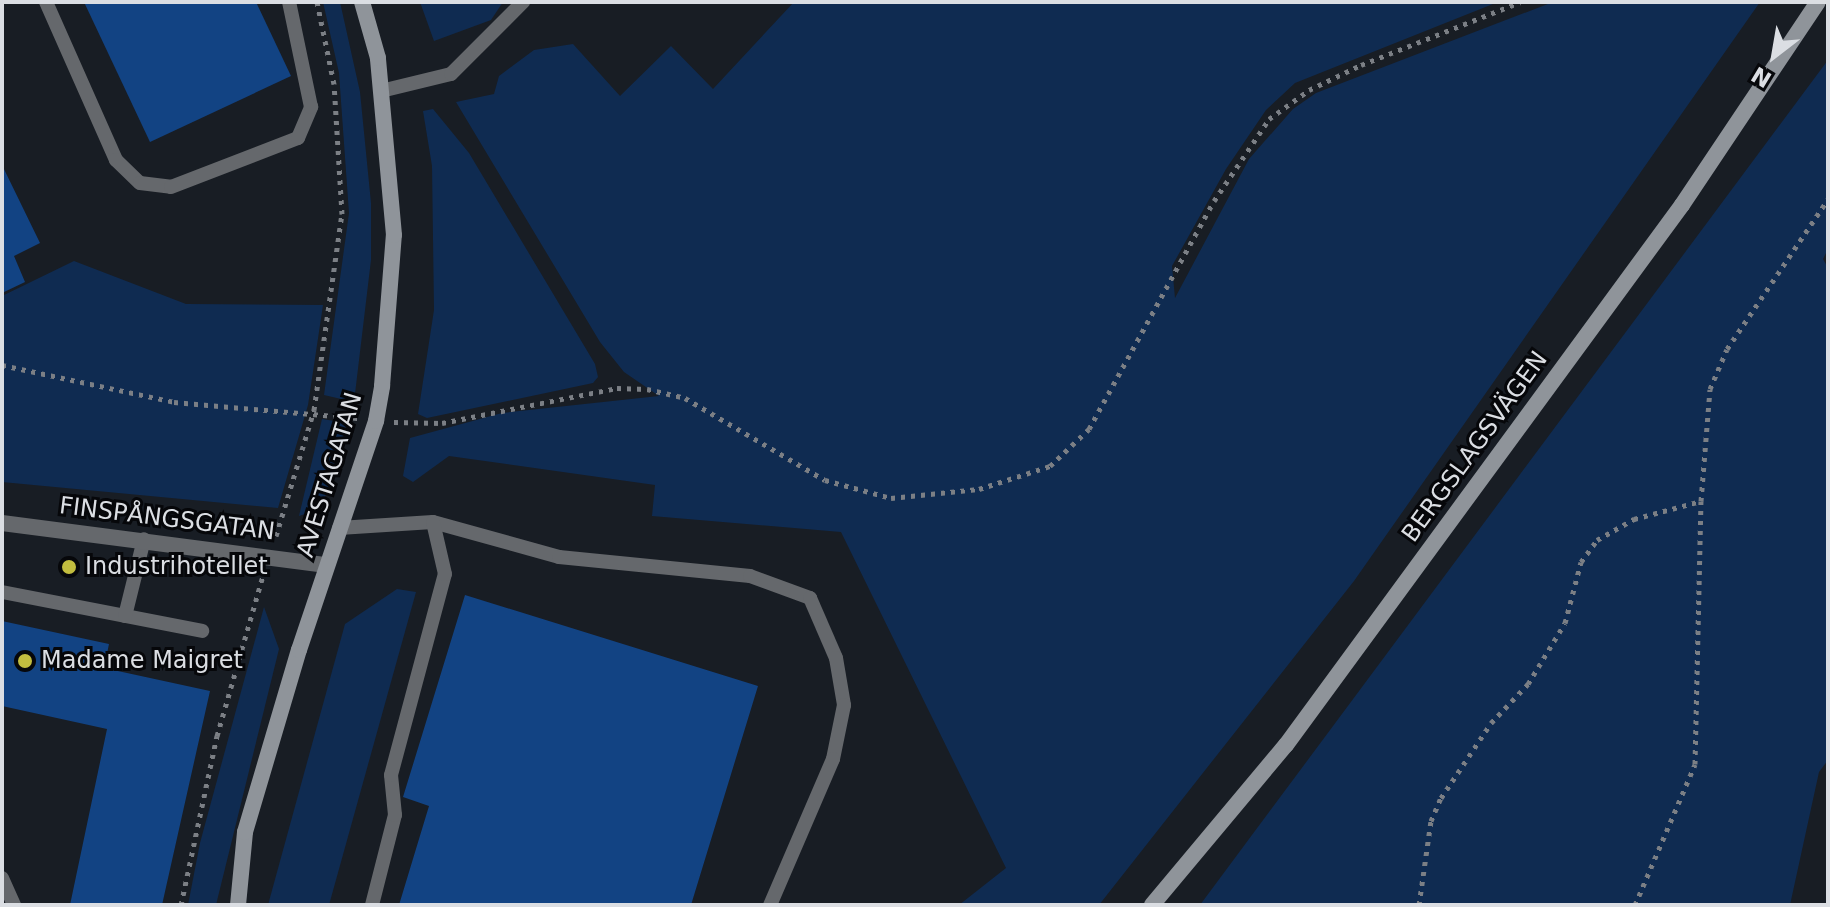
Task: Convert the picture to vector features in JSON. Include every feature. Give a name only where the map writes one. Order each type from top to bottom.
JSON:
[{"type":"main road","name":"AVESTAGATAN","points":[[238,905],[245,832],[326,565],[376,421],[394,235],[381,91],[362,2]]},
{"type":"main road","name":"BERGSLAGSVÄGEN","points":[[1152,905],[1322,696],[1682,205],[1818,2]]},
{"type":"street","name":"FINSPÅNGSGATAN","points":[[2,523],[270,555],[326,565]]},
{"type":"lane","points":[[46,2],[116,160],[140,183],[171,187],[298,138],[311,107],[289,2]]},
{"type":"lane","points":[[381,91],[451,74],[523,2]]},
{"type":"lane","points":[[339,528],[433,522],[559,557],[750,576],[810,598],[836,658],[844,705],[833,759],[770,905]]},
{"type":"lane","points":[[372,905],[395,815],[391,775],[445,574],[433,522]]},
{"type":"lane","points":[[125,616],[144,539]]},
{"type":"lane","points":[[2,592],[202,631]]},
{"type":"lane","points":[[2,878],[14,905]]},
{"type":"path","points":[[181,905],[217,736],[314,410],[342,214],[334,84],[317,2]]},
{"type":"path","points":[[2,365],[174,402],[314,410],[376,421],[442,423],[617,388],[647,389],[685,398],[825,480],[891,498],[979,489],[1050,466],[1089,429],[1214,201],[1269,119],[1309,90],[1361,65],[1520,2]]},
{"type":"path","points":[[1635,905],[1695,764],[1701,501],[1710,389],[1727,349],[1828,199]]},
{"type":"path","points":[[1419,905],[1431,821],[1441,798],[1491,723],[1528,684],[1558,635],[1581,562],[1597,540],[1634,519],[1701,501]]},
{"type":"shaded area","points":[[323,2],[340,2],[360,92],[371,203],[371,260],[354,402],[324,395],[349,213],[339,73]]},
{"type":"shaded area","points":[[420,2],[503,2],[491,20],[434,41]]},
{"type":"shaded area","points":[[794,2],[1498,2],[1295,83],[1266,110],[1226,169],[1172,266],[1175,298],[1249,159],[1293,109],[1316,93],[1553,2],[1760,2],[1354,581],[1099,905],[959,905],[1006,868],[841,532],[652,516],[655,485],[449,456],[413,482],[403,476],[410,438],[502,413],[659,396],[624,372],[600,342],[456,102],[494,94],[499,76],[534,50],[573,44],[620,96],[671,46],[713,89]]},
{"type":"shaded area","points":[[1828,60],[1828,249],[1823,259],[1828,268],[1828,760],[1819,772],[1790,905],[1200,905]]},
{"type":"shaded area","points":[[433,109],[469,153],[595,364],[598,377],[593,383],[427,418],[418,414],[434,310],[432,166],[423,111]]},
{"type":"shaded area","points":[[74,261],[186,304],[323,305],[308,405],[278,508],[2,482],[2,296]]},
{"type":"shaded area","points":[[322,419],[347,423],[326,495],[314,511],[299,516]]},
{"type":"shaded area","points":[[397,589],[416,592],[329,905],[268,905],[345,624]]},
{"type":"shaded area","points":[[264,607],[279,649],[216,905],[188,905],[200,843]]},
{"type":"building","points":[[84,2],[256,2],[291,76],[150,142]]},
{"type":"building","points":[[2,165],[40,243],[14,256],[25,282],[2,293]]},
{"type":"building","points":[[465,595],[758,686],[691,905],[399,905],[429,806],[403,797]]},
{"type":"building","points":[[2,621],[109,644],[104,668],[210,691],[162,905],[70,905],[107,729],[2,706]]},
{"type":"place","name":"Industrihotellet","points":[[69,567]]},
{"type":"place","name":"Madame Maigret","points":[[25,661]]}]
